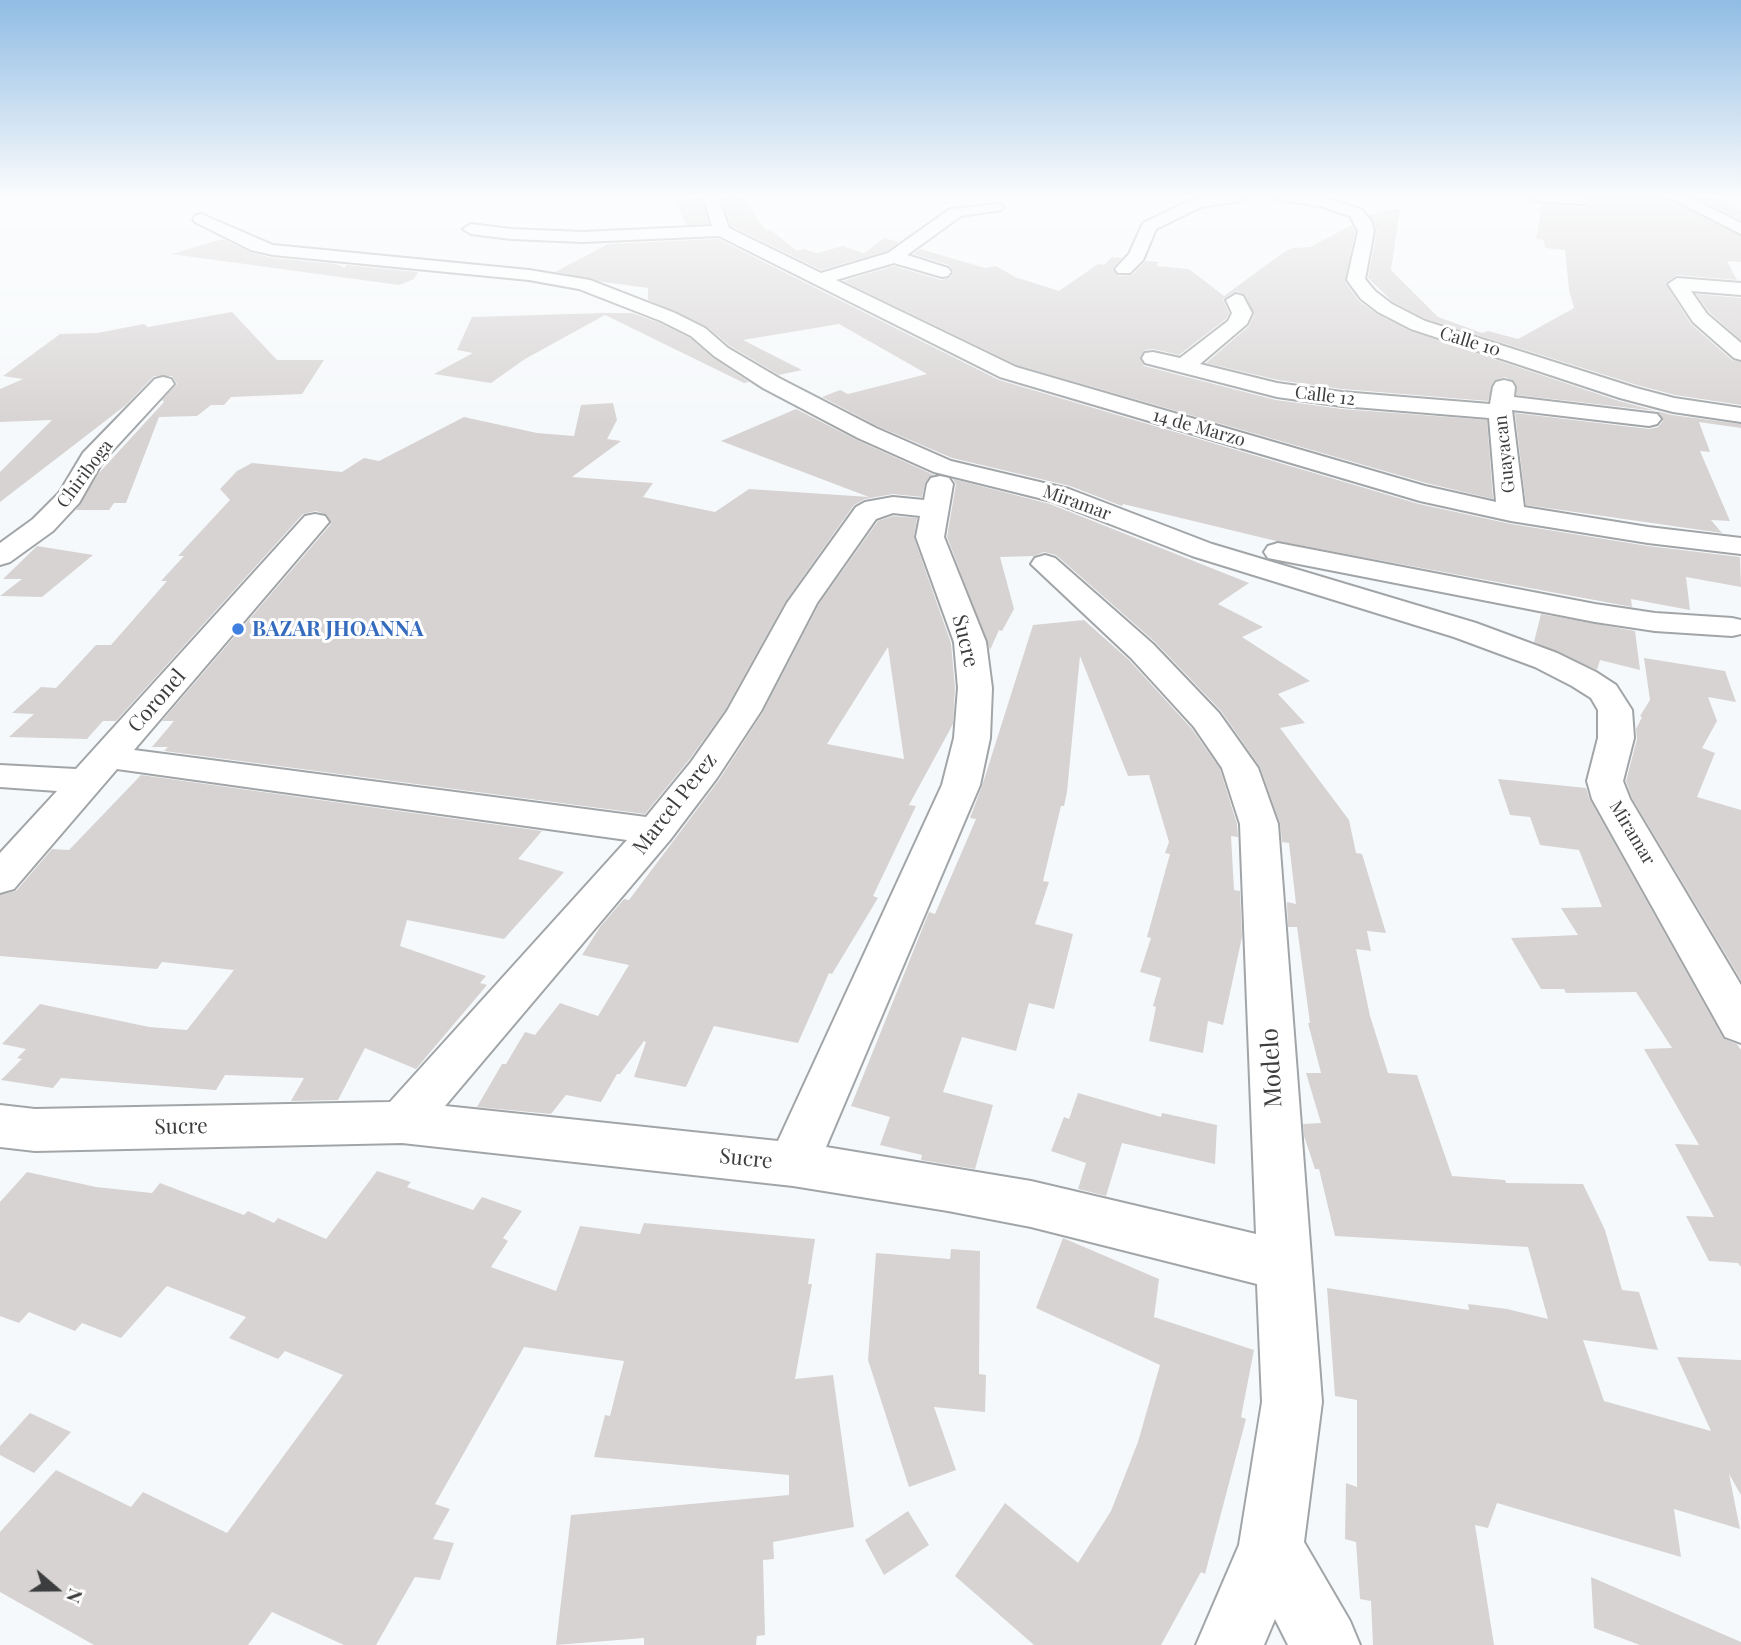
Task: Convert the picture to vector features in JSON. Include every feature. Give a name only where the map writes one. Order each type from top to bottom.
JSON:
[{"type":"street","name":"Miramar","points":[[506,273],[583,284],[668,317],[698,332],[721,352],[771,383],[867,433],[943,467],[1060,495],[1214,554],[1465,630],[1546,660],[1604,692],[1615,710],[1616,738],[1605,780],[1611,799],[1741,1025]]},
{"type":"street","name":"14 de Marzo","points":[[806,273],[1008,372],[1420,493],[1511,513],[1648,549],[1741,546]]},
{"type":"street","points":[[819,279],[840,273]]},
{"type":"street","name":"Calle 10","points":[[1357,273],[1356,280],[1368,295],[1385,308],[1418,325],[1673,405],[1741,415]]},
{"type":"street","points":[[1741,289],[1674,278],[1700,318],[1741,354]]},
{"type":"street","points":[[1184,366],[1237,324],[1242,313],[1236,300]]},
{"type":"street","name":"Guayacan","points":[[1510,354],[1500,407],[1511,513]]},
{"type":"street","name":"Calle 12","points":[[1153,358],[1266,388],[1303,394],[1500,407],[1593,410],[1741,432]]},
{"type":"street","name":"Chiriboga","points":[[0,556],[43,525],[70,497],[92,458],[163,384]]},
{"type":"street","name":"Sucre","points":[[0,1126],[35,1130],[402,1122],[793,1164],[961,785],[972,738],[975,688],[970,642],[930,537],[943,467]]},
{"type":"street","name":"Marcel Perez","points":[[402,1122],[656,831],[704,769],[744,711],[802,603],[866,513],[875,508],[893,505],[934,509]]},
{"type":"street","name":"Coronel","points":[[0,879],[314,522]]},
{"type":"street","points":[[1139,527],[1350,564],[1595,613],[1732,627]]},
{"type":"street","name":"Modelo","points":[[1045,564],[1142,651],[1207,720],[1240,768],[1259,824],[1292,1402],[1271,1547],[1230,1645]]},
{"type":"street","points":[[0,776],[97,769],[656,831]]},
{"type":"street","points":[[793,1164],[1031,1204],[1286,1266]]},
{"type":"street","points":[[1271,1547],[1326,1645]]},
{"type":"building","points":[[309,273],[418,273],[414,279],[399,285]]},
{"type":"building","points":[[559,273],[785,273],[999,380],[1419,504],[1511,524],[1648,546],[1740,557],[1741,587],[1686,577],[1690,610],[1631,599],[1632,607],[1276,541],[1123,504],[1122,506],[1070,486],[952,458],[877,426],[822,397],[840,390],[848,394],[927,374],[839,324],[743,340],[802,370],[779,375],[730,346],[706,326],[648,300],[648,288]]},
{"type":"building","points":[[871,273],[917,273],[941,280],[950,278],[953,273],[1008,273],[1059,291],[1085,273],[1115,273],[1118,276],[1134,273],[1194,273],[1224,296],[1256,273],[1347,273],[1345,282],[1359,301],[1410,331],[1619,401],[1657,411],[1517,395],[1514,381],[1505,377],[1494,381],[1488,401],[1342,389],[1278,380],[1206,363],[1249,326],[1254,314],[1245,295],[1237,291],[1223,299],[1229,313],[1226,319],[1179,355],[1153,349],[1145,350],[1140,357],[1144,366],[1276,400],[1342,409],[1487,420],[1493,499],[1426,483],[1017,365],[843,281]]},
{"type":"building","points":[[1369,273],[1394,273],[1438,317],[1482,333],[1488,331],[1518,339],[1574,308],[1567,273],[1733,273],[1737,280],[1677,275],[1665,283],[1691,324],[1732,360],[1741,362],[1741,405],[1675,395],[1637,385],[1426,319],[1393,302],[1368,278]]},
{"type":"building","points":[[1696,294],[1741,298],[1741,340],[1709,312]]},
{"type":"building","points":[[232,312],[277,360],[324,360],[302,394],[231,397],[224,405],[211,405],[197,416],[159,417],[126,503],[114,503],[109,510],[76,510],[98,474],[164,402],[162,400],[177,384],[172,376],[154,376],[126,405],[0,502],[0,472],[52,420],[0,422],[0,389],[23,379],[3,376],[60,334],[97,333],[144,324],[148,327]]},
{"type":"building","points":[[632,313],[660,323],[690,338],[713,358],[749,382],[744,383],[605,315],[525,359],[491,383],[434,374],[473,353],[457,350],[472,317]]},
{"type":"building","points":[[613,403],[617,420],[607,439],[621,441],[572,477],[653,483],[643,497],[715,512],[749,489],[869,497],[721,441],[796,409],[934,475],[925,483],[922,497],[893,494],[865,499],[854,505],[785,602],[725,710],[645,814],[164,751],[168,747],[152,747],[174,721],[162,721],[331,524],[327,515],[316,511],[303,514],[116,721],[103,721],[87,739],[9,737],[34,714],[12,713],[41,687],[56,688],[96,645],[111,645],[167,581],[161,581],[184,556],[178,556],[230,500],[220,489],[237,471],[252,463],[342,472],[364,458],[379,461],[464,417],[537,433],[574,436],[581,405]]},
{"type":"building","points":[[1657,411],[1741,424],[1741,428],[1699,422],[1710,452],[1700,451],[1730,521],[1711,520],[1722,533],[1526,505],[1515,413],[1649,429],[1658,427],[1663,421]]},
{"type":"building","points":[[953,479],[1050,504],[1249,583],[1218,604],[1263,627],[1242,637],[1310,681],[1278,694],[1305,723],[1280,728],[1349,820],[1356,853],[1362,854],[1386,933],[1367,931],[1371,951],[1356,949],[1370,1016],[1388,1073],[1417,1075],[1452,1176],[1505,1180],[1506,1183],[1583,1184],[1605,1230],[1622,1290],[1639,1292],[1658,1350],[1583,1340],[1604,1401],[1711,1431],[1677,1357],[1741,1360],[1741,1495],[1729,1474],[1740,1529],[1674,1509],[1681,1557],[1497,1503],[1488,1528],[1475,1525],[1494,1645],[1373,1645],[1371,1601],[1360,1599],[1356,1542],[1345,1539],[1346,1483],[1357,1487],[1357,1400],[1335,1396],[1327,1288],[1469,1310],[1468,1304],[1507,1309],[1548,1319],[1528,1247],[1335,1236],[1319,1169],[1315,1169],[1304,1136],[1303,1124],[1321,1123],[1306,1073],[1321,1073],[1308,1023],[1297,927],[1288,927],[1287,902],[1296,904],[1289,843],[1282,842],[1280,823],[1260,767],[1221,711],[1155,642],[1056,555],[1044,552],[1034,556],[1000,557],[1014,609],[1002,631],[999,630],[990,650],[947,537],[956,484]]},
{"type":"building","points":[[893,516],[917,518],[914,538],[951,643],[955,688],[953,724],[909,805],[916,806],[873,896],[878,898],[832,974],[829,973],[798,1043],[714,1026],[686,1087],[634,1077],[646,1042],[644,1041],[620,1074],[617,1074],[601,1102],[566,1095],[551,1114],[477,1107],[502,1064],[506,1064],[525,1032],[535,1035],[560,1003],[598,1016],[629,965],[582,955],[600,927],[624,899],[629,900],[719,780],[763,712],[819,604],[878,521]],"holes":[[[888,647],[904,759],[827,744]]]},
{"type":"building","points":[[37,546],[93,555],[42,597],[0,596],[22,579],[3,579]]},
{"type":"building","points":[[1541,614],[1635,631],[1640,670],[1600,660],[1597,670],[1534,642]]},
{"type":"building","points":[[1084,620],[1129,660],[1192,729],[1220,769],[1237,824],[1238,837],[1231,836],[1234,890],[1240,891],[1242,937],[1223,1025],[1208,1021],[1203,1053],[1149,1041],[1156,1007],[1153,1006],[1161,978],[1140,972],[1151,938],[1147,937],[1170,854],[1165,853],[1169,842],[1149,775],[1128,776],[1080,656],[1067,792],[1064,806],[1061,806],[1043,881],[1049,882],[1035,924],[1073,934],[1054,1009],[1029,1003],[1016,1051],[962,1037],[943,1092],[993,1105],[975,1169],[921,1160],[922,1155],[880,1145],[890,1117],[851,1106],[929,912],[935,914],[976,819],[970,818],[1033,625]]},
{"type":"building","points":[[1644,658],[1725,671],[1736,702],[1708,697],[1717,721],[1702,748],[1715,753],[1697,797],[1741,810],[1741,980],[1632,798],[1626,781],[1637,739],[1636,729],[1650,700]]},
{"type":"building","points":[[141,775],[542,831],[518,859],[564,872],[504,939],[407,920],[400,946],[486,976],[480,983],[487,985],[416,1069],[365,1048],[338,1100],[291,1101],[304,1078],[225,1075],[216,1090],[61,1078],[53,1088],[1,1080],[22,1059],[17,1058],[26,1049],[2,1044],[40,1004],[149,1027],[187,1030],[234,970],[162,962],[157,969],[0,956],[0,895],[16,891],[52,849],[69,850]]},
{"type":"building","points":[[1498,779],[1586,788],[1590,800],[1723,1038],[1737,1044],[1741,1050],[1741,1267],[1738,1263],[1709,1261],[1686,1216],[1714,1217],[1675,1144],[1699,1145],[1644,1049],[1672,1048],[1636,992],[1566,993],[1564,989],[1541,989],[1511,938],[1578,935],[1561,908],[1602,907],[1579,850],[1540,845],[1530,817],[1510,815]]},
{"type":"building","points":[[1078,1093],[1161,1117],[1162,1113],[1217,1125],[1215,1164],[1122,1143],[1106,1196],[1078,1189],[1086,1163],[1051,1151],[1064,1117],[1069,1119]]},
{"type":"building","points":[[377,1171],[411,1182],[407,1187],[473,1210],[482,1197],[522,1211],[503,1238],[508,1241],[491,1267],[556,1291],[580,1226],[640,1234],[644,1223],[815,1239],[808,1284],[812,1284],[795,1379],[833,1375],[854,1527],[773,1542],[774,1559],[763,1560],[765,1635],[757,1636],[756,1645],[644,1645],[644,1638],[556,1645],[571,1515],[789,1495],[789,1475],[594,1457],[605,1415],[610,1416],[624,1361],[524,1347],[435,1504],[450,1509],[433,1539],[454,1543],[440,1580],[415,1577],[376,1645],[344,1645],[272,1612],[248,1645],[94,1645],[0,1592],[0,1532],[56,1470],[131,1507],[143,1492],[227,1533],[343,1375],[285,1351],[278,1359],[229,1338],[246,1317],[167,1286],[121,1338],[82,1323],[75,1331],[29,1312],[19,1323],[0,1316],[0,1202],[27,1172],[96,1187],[152,1193],[160,1183],[244,1215],[248,1211],[274,1223],[278,1218],[326,1239]]},
{"type":"building","points":[[1063,1238],[1159,1279],[1154,1317],[1254,1350],[1241,1417],[1246,1419],[1205,1574],[1201,1572],[1161,1645],[1034,1645],[955,1576],[1005,1503],[1078,1563],[1111,1511],[1138,1442],[1160,1365],[1036,1308]]},
{"type":"building","points":[[951,1249],[980,1251],[979,1374],[986,1375],[985,1412],[934,1407],[956,1470],[909,1487],[868,1360],[876,1253],[950,1259]]},
{"type":"building","points":[[30,1413],[71,1432],[34,1473],[0,1455],[0,1446]]},
{"type":"building","points":[[908,1511],[929,1545],[884,1575],[865,1540]]},
{"type":"building","points":[[1591,1577],[1741,1642],[1741,1645],[1640,1645],[1594,1628]]},
{"type":"place","name":"BAZAR JHOANNA","points":[[238,629]]}]
